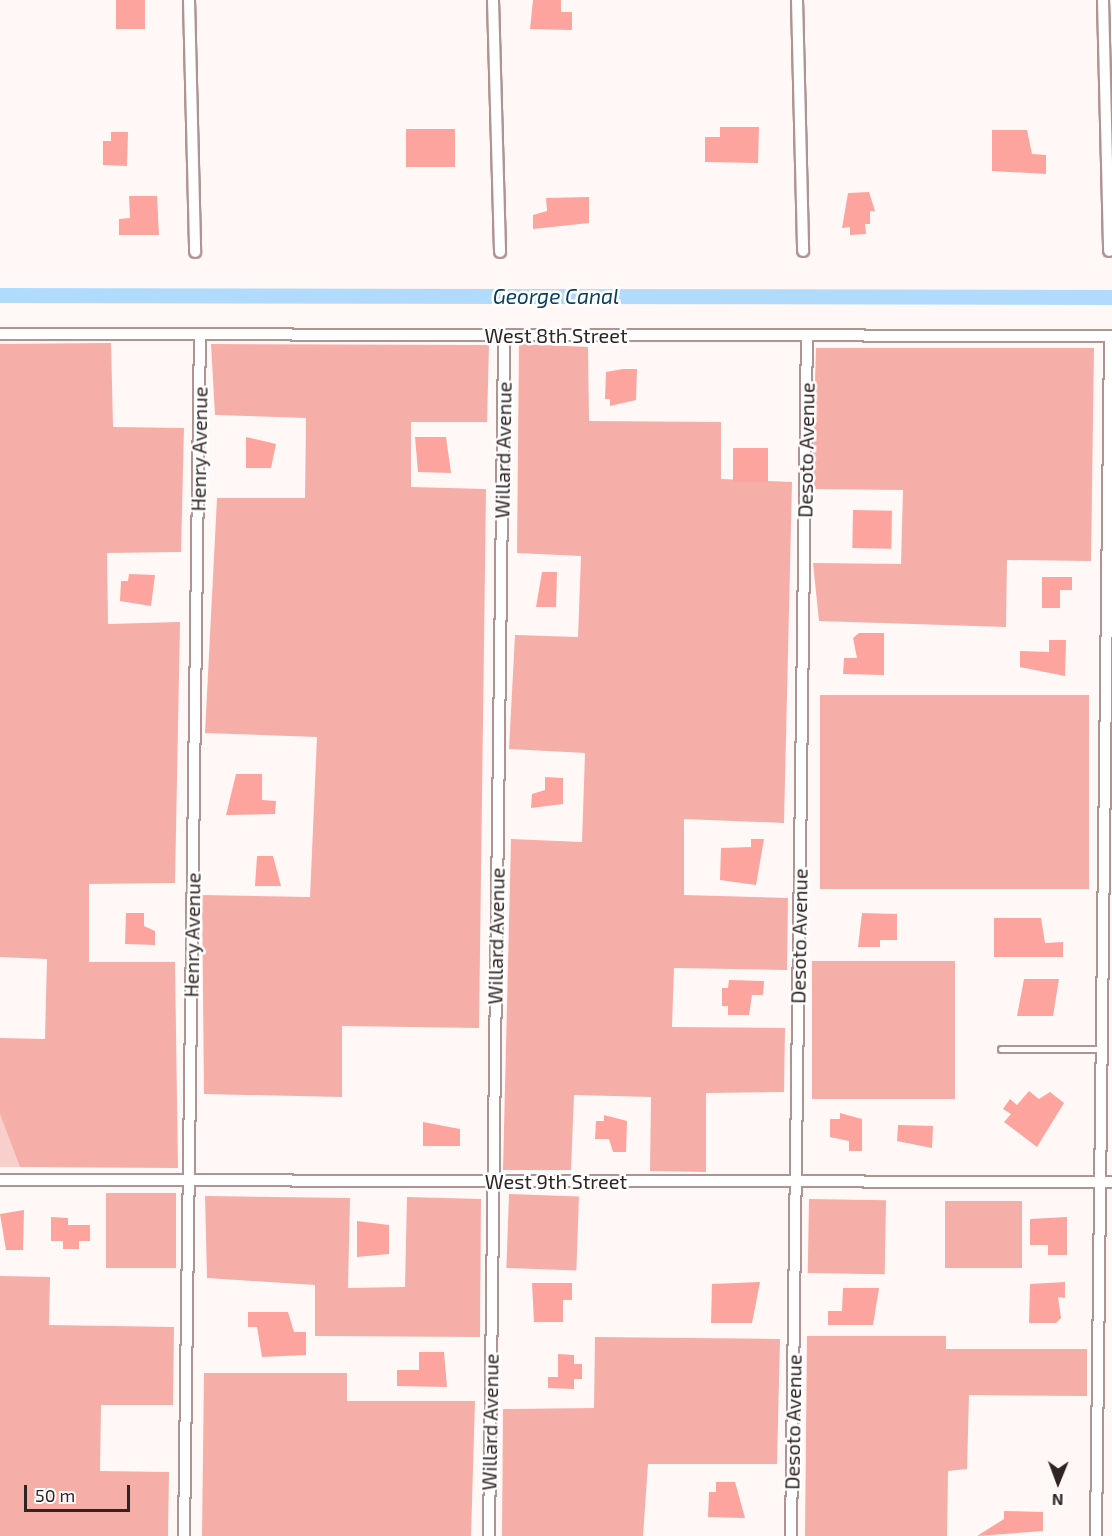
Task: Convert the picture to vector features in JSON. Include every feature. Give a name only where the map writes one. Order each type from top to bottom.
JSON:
[{"type":"street","points":[[189,0],[195,252]]},
{"type":"street","points":[[493,0],[500,252]]},
{"type":"street","points":[[797,0],[803,251]]},
{"type":"street","points":[[1103,0],[1109,251]]},
{"type":"street","name":"West 8th Street","points":[[0,334],[1111,336]]},
{"type":"street","name":"Henry Avenue","points":[[184,1536],[200,334]]},
{"type":"street","name":"Willard Avenue","points":[[489,1536],[504,335]]},
{"type":"street","name":"Desoto Avenue","points":[[791,1536],[807,335]]},
{"type":"street","points":[[1096,1536],[1111,336]]},
{"type":"street","name":"West 9th Street","points":[[0,1180],[1112,1182]]},
{"type":"lane","points":[[1001,1049],[1102,1049]]},
{"type":"shaded area","points":[[111,343],[113,427],[184,428],[181,552],[107,553],[108,624],[180,622],[175,883],[89,884],[89,962],[175,962],[178,1168],[20,1167],[0,1114],[0,1038],[45,1039],[47,959],[0,957],[0,344]]},
{"type":"shaded area","points":[[211,344],[489,345],[487,422],[411,422],[411,487],[486,489],[479,1028],[342,1026],[342,1097],[204,1094],[202,895],[310,897],[317,737],[205,733],[217,498],[305,498],[306,418],[215,415]]},
{"type":"shaded area","points":[[519,344],[588,347],[589,421],[721,422],[721,479],[792,482],[784,823],[684,819],[684,895],[788,898],[787,970],[674,968],[672,1027],[785,1028],[784,1092],[706,1093],[706,1172],[650,1171],[651,1097],[574,1095],[571,1170],[503,1170],[511,839],[582,842],[585,753],[509,749],[515,635],[578,637],[581,556],[517,553]]},
{"type":"shaded area","points":[[816,348],[1094,348],[1091,561],[1007,560],[1006,627],[819,621],[813,563],[901,564],[903,490],[812,489]]},
{"type":"shaded area","points":[[820,695],[1089,695],[1089,889],[820,889]]},
{"type":"shaded area","points":[[812,961],[955,961],[955,1099],[812,1099]]},
{"type":"shaded area","points":[[0,1114],[7,1123],[20,1167],[0,1167]]},
{"type":"shaded area","points":[[106,1193],[176,1193],[176,1268],[106,1268]]},
{"type":"shaded area","points":[[509,1194],[579,1196],[576,1270],[506,1268]]},
{"type":"shaded area","points":[[205,1196],[350,1198],[348,1288],[405,1287],[407,1197],[481,1199],[480,1337],[315,1336],[315,1285],[207,1278]]},
{"type":"shaded area","points":[[809,1199],[886,1200],[885,1274],[808,1273]]},
{"type":"shaded area","points":[[945,1201],[1022,1201],[1022,1268],[945,1268]]},
{"type":"shaded area","points":[[0,1276],[50,1277],[49,1325],[174,1327],[173,1405],[101,1405],[100,1471],[169,1472],[168,1536],[0,1536]]},
{"type":"shaded area","points":[[807,1336],[946,1336],[946,1349],[1087,1349],[1087,1396],[969,1395],[967,1469],[948,1471],[947,1536],[805,1536]]},
{"type":"shaded area","points":[[595,1337],[780,1339],[777,1464],[648,1464],[643,1536],[502,1536],[503,1409],[594,1408]]},
{"type":"shaded area","points":[[204,1373],[347,1373],[347,1401],[475,1401],[471,1536],[202,1536]]},
{"type":"building","points":[[116,0],[145,0],[145,29],[116,29]]},
{"type":"building","points":[[533,0],[561,0],[561,12],[572,12],[572,30],[530,29]]},
{"type":"building","points":[[720,127],[759,127],[758,163],[705,162],[705,137],[720,137]]},
{"type":"building","points":[[406,129],[455,129],[455,167],[406,167]]},
{"type":"building","points":[[992,130],[1027,130],[1032,154],[1046,155],[1046,174],[992,171]]},
{"type":"building","points":[[111,132],[128,132],[127,166],[103,165],[103,141],[111,141]]},
{"type":"building","points":[[869,192],[875,211],[870,211],[870,224],[865,224],[866,234],[850,235],[850,227],[842,228],[848,193]]},
{"type":"building","points":[[129,196],[157,196],[159,235],[119,235],[119,219],[130,218]]},
{"type":"building","points":[[589,197],[589,223],[533,229],[533,215],[547,211],[546,198]]},
{"type":"building","points":[[637,369],[636,400],[610,406],[610,399],[605,399],[606,372]]},
{"type":"building","points":[[246,437],[276,444],[271,468],[246,468]]},
{"type":"building","points":[[415,437],[446,437],[451,473],[418,472]]},
{"type":"building","points":[[733,448],[768,448],[768,482],[733,482]]},
{"type":"building","points":[[853,510],[892,511],[891,549],[852,548]]},
{"type":"building","points":[[542,572],[557,572],[556,607],[536,607]]},
{"type":"building","points":[[129,574],[155,575],[151,606],[120,601],[121,581],[128,581]]},
{"type":"building","points":[[1042,577],[1072,577],[1072,590],[1060,590],[1060,608],[1042,608]]},
{"type":"building","points":[[859,633],[884,633],[884,675],[843,674],[844,658],[857,658],[853,638]]},
{"type":"building","points":[[1049,640],[1066,640],[1065,676],[1020,667],[1020,651],[1049,652]]},
{"type":"building","points":[[236,774],[262,774],[262,800],[276,801],[275,814],[226,815]]},
{"type":"building","points":[[545,777],[563,778],[563,804],[531,808],[532,794],[545,790]]},
{"type":"building","points":[[751,839],[764,839],[756,885],[720,880],[721,848],[751,847]]},
{"type":"building","points":[[257,856],[273,856],[281,886],[255,886]]},
{"type":"building","points":[[126,913],[144,913],[144,926],[155,931],[155,945],[125,944]]},
{"type":"building","points":[[862,913],[897,914],[897,940],[880,940],[880,947],[858,947]]},
{"type":"building","points":[[994,918],[1041,918],[1045,943],[1063,942],[1063,957],[994,957]]},
{"type":"building","points":[[1024,979],[1059,979],[1053,1016],[1017,1016]]},
{"type":"building","points":[[729,980],[764,981],[763,995],[752,995],[749,1015],[728,1015],[728,1006],[722,1006],[722,988],[728,988]]},
{"type":"building","points":[[1029,1091],[1039,1099],[1050,1092],[1064,1103],[1037,1147],[1004,1122],[1011,1114],[1003,1109],[1010,1099],[1017,1105]]},
{"type":"building","points":[[840,1113],[862,1119],[862,1151],[849,1151],[849,1141],[830,1137],[830,1119],[840,1119]]},
{"type":"building","points":[[604,1115],[627,1121],[626,1152],[613,1152],[609,1139],[595,1139],[596,1121],[604,1121]]},
{"type":"building","points":[[423,1122],[460,1129],[460,1146],[423,1146]]},
{"type":"building","points":[[898,1125],[933,1126],[932,1148],[897,1141]]},
{"type":"building","points":[[24,1210],[23,1250],[6,1250],[0,1214]]},
{"type":"building","points":[[51,1217],[68,1218],[68,1225],[90,1225],[90,1241],[79,1241],[79,1249],[63,1249],[63,1241],[51,1241]]},
{"type":"building","points":[[1067,1217],[1067,1255],[1048,1255],[1048,1245],[1030,1245],[1030,1219]]},
{"type":"building","points":[[357,1221],[389,1225],[389,1254],[357,1257]]},
{"type":"building","points":[[760,1282],[752,1323],[711,1323],[712,1284]]},
{"type":"building","points":[[1065,1282],[1065,1298],[1058,1297],[1061,1318],[1056,1323],[1029,1323],[1030,1284]]},
{"type":"building","points":[[532,1283],[572,1283],[572,1300],[563,1300],[563,1322],[534,1322]]},
{"type":"building","points":[[843,1288],[879,1288],[873,1325],[828,1325],[828,1311],[842,1311]]},
{"type":"building","points":[[248,1312],[288,1312],[294,1332],[306,1332],[306,1355],[262,1357],[257,1327],[248,1327]]},
{"type":"building","points":[[419,1352],[444,1352],[447,1387],[397,1386],[397,1370],[419,1370]]},
{"type":"building","points":[[558,1354],[574,1355],[574,1364],[582,1364],[582,1379],[574,1379],[574,1389],[548,1388],[548,1377],[558,1377]]},
{"type":"building","points":[[716,1482],[735,1482],[745,1518],[708,1517],[709,1492],[716,1492]]},
{"type":"building","points":[[1004,1511],[1043,1512],[1043,1531],[977,1536],[1004,1519]]},
{"type":"waterway","name":"George Canal","points":[[0,295],[1112,297]]}]
